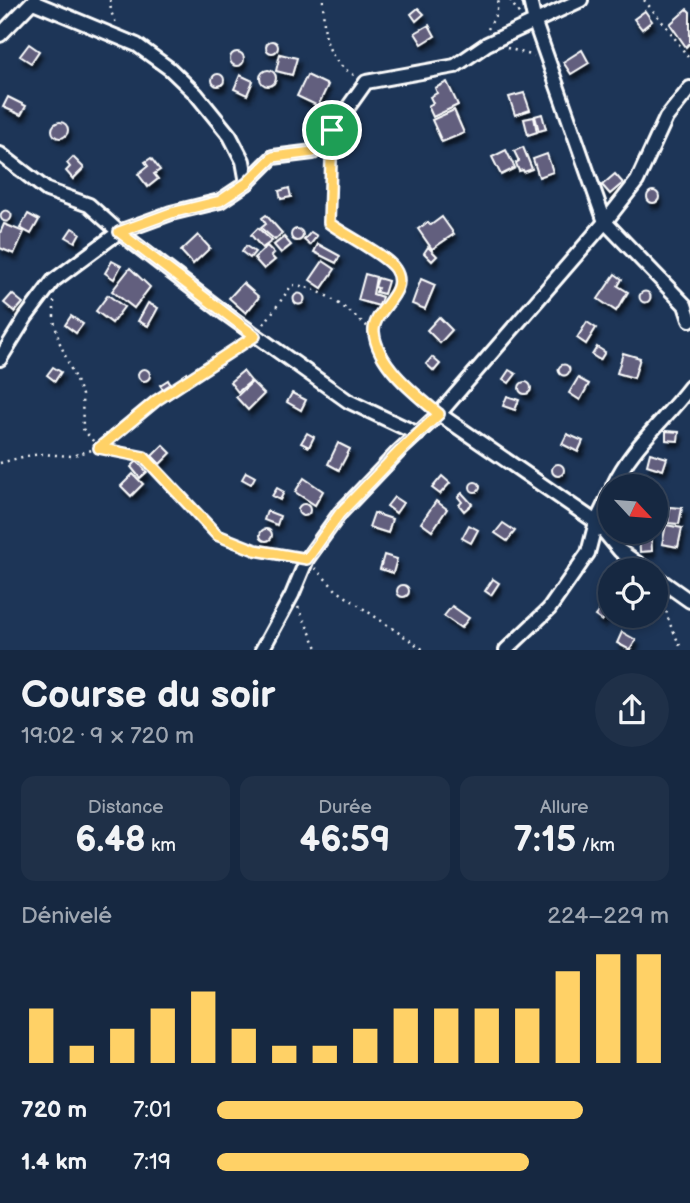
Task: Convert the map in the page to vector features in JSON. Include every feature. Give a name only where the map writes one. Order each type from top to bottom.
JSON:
[{"type":"street","points":[[530,0],[531,25],[549,63],[605,222],[685,305],[690,320]]},
{"type":"street","points":[[0,359],[53,281],[119,232],[171,213],[220,201],[247,183],[273,157],[313,152],[366,82],[455,66],[486,38],[531,25],[581,0]]},
{"type":"street","points":[[0,36],[34,1],[137,45],[170,69],[196,94],[230,136],[243,161],[247,183]]},
{"type":"street","points":[[262,650],[292,595],[307,559],[340,513],[439,414],[605,222],[637,180],[666,118],[690,88]]},
{"type":"street","points":[[0,154],[47,190],[89,205],[119,232],[255,336],[348,401],[418,434]]},
{"type":"street","points":[[619,474],[649,432],[690,387]]},
{"type":"street","points":[[439,414],[596,522],[620,551],[630,558]]},
{"type":"street","points":[[506,650],[555,600],[588,553],[598,518]]},
{"type":"street","points":[[668,585],[690,601]]},
{"type":"path","points":[[323,0],[324,38],[342,68],[366,82]]},
{"type":"path","points":[[499,0],[486,38],[549,63]]},
{"type":"path","points":[[510,0],[531,25]]},
{"type":"path","points":[[644,0],[690,60]]},
{"type":"path","points":[[332,130],[329,223],[396,270],[398,282],[392,301],[376,318],[374,331],[383,357],[402,384],[439,414]]},
{"type":"path","points":[[53,281],[54,320],[59,341],[82,395],[83,429],[99,448],[144,457],[217,535],[255,550],[307,559],[336,590],[424,650]]},
{"type":"path","points":[[0,463],[41,454],[71,456],[99,448],[157,400],[255,336],[292,285],[304,286],[339,304],[374,331]]},
{"type":"path","points":[[292,595],[318,650]]},
{"type":"path","points":[[668,619],[682,650]]},
{"type":"building","points":[[418,8],[424,14],[416,21],[411,14]]},
{"type":"building","points":[[687,9],[690,12],[690,43],[686,47],[670,24]]},
{"type":"building","points":[[645,11],[652,21],[642,29],[634,19]]},
{"type":"building","points":[[429,25],[435,36],[422,44],[415,33]]},
{"type":"building","points":[[272,41],[278,47],[272,53],[266,47]]},
{"type":"building","points":[[29,44],[39,51],[31,63],[20,56]]},
{"type":"building","points":[[582,50],[589,63],[571,74],[563,62]]},
{"type":"building","points":[[237,52],[242,54],[242,64],[237,66],[232,64],[230,59],[232,54]]},
{"type":"building","points":[[280,54],[297,58],[292,75],[276,71]]},
{"type":"building","points":[[268,70],[276,78],[268,86],[260,78]]},
{"type":"building","points":[[213,75],[223,75],[223,85],[213,85]]},
{"type":"building","points":[[240,75],[253,81],[247,95],[234,89]]},
{"type":"building","points":[[307,75],[328,85],[318,106],[297,96]]},
{"type":"building","points":[[447,82],[458,105],[433,117],[428,106],[433,103],[430,97],[437,93],[435,88]]},
{"type":"building","points":[[524,93],[530,110],[515,115],[509,97]]},
{"type":"building","points":[[8,97],[26,106],[21,115],[3,107]]},
{"type":"building","points":[[454,110],[464,133],[442,142],[432,120]]},
{"type":"building","points":[[542,114],[546,129],[539,131],[535,116]]},
{"type":"building","points":[[534,117],[537,132],[528,135],[524,119]]},
{"type":"building","points":[[60,122],[68,130],[60,138],[52,130]]},
{"type":"building","points":[[523,147],[532,169],[524,172],[519,171],[516,163],[519,161],[514,151]]},
{"type":"building","points":[[506,150],[515,168],[501,175],[492,157]]},
{"type":"building","points":[[547,154],[553,172],[539,177],[533,159]]},
{"type":"building","points":[[73,157],[84,168],[73,179],[66,171],[70,167],[67,163]]},
{"type":"building","points":[[151,158],[160,170],[154,174],[158,179],[148,187],[138,174],[148,166],[145,162]]},
{"type":"building","points":[[615,174],[623,183],[610,194],[602,185]]},
{"type":"building","points":[[289,188],[291,197],[281,199],[279,191]]},
{"type":"building","points":[[648,192],[658,192],[658,202],[648,202]]},
{"type":"building","points":[[6,210],[12,216],[6,222],[0,216]]},
{"type":"building","points":[[28,214],[39,220],[31,234],[20,228]]},
{"type":"building","points":[[266,215],[282,233],[275,240],[261,228],[266,224],[262,218]]},
{"type":"building","points":[[442,217],[454,234],[432,249],[418,229],[428,222],[431,225]]},
{"type":"building","points":[[4,224],[24,232],[14,254],[0,248],[0,233]]},
{"type":"building","points":[[72,228],[80,233],[75,242],[66,237]]},
{"type":"building","points":[[258,228],[272,241],[262,248],[251,235]]},
{"type":"building","points":[[297,229],[303,235],[297,241],[291,235]]},
{"type":"building","points":[[311,232],[317,236],[310,245],[304,240]]},
{"type":"building","points":[[198,235],[210,248],[193,264],[181,251]]},
{"type":"building","points":[[284,237],[291,245],[281,253],[274,245]]},
{"type":"building","points":[[318,244],[340,256],[336,263],[314,252]]},
{"type":"building","points":[[246,246],[255,252],[250,258],[242,252]]},
{"type":"building","points":[[267,246],[274,253],[271,256],[275,260],[264,269],[254,258]]},
{"type":"building","points":[[428,247],[437,256],[432,261],[424,253]]},
{"type":"building","points":[[112,261],[121,266],[114,279],[105,273]]},
{"type":"building","points":[[323,261],[335,269],[322,288],[310,280]]},
{"type":"building","points":[[130,268],[150,287],[134,308],[112,291]]},
{"type":"building","points":[[365,274],[376,277],[373,294],[382,297],[379,306],[358,300]]},
{"type":"building","points":[[615,274],[622,279],[618,286],[628,292],[616,311],[598,299]]},
{"type":"building","points":[[378,278],[388,281],[384,294],[376,292]]},
{"type":"building","points":[[421,279],[435,285],[425,309],[412,304]]},
{"type":"building","points":[[243,283],[259,297],[246,313],[229,298]]},
{"type":"building","points":[[645,291],[651,297],[645,303],[639,297]]},
{"type":"building","points":[[12,294],[23,303],[15,312],[4,303]]},
{"type":"building","points":[[299,294],[303,295],[303,303],[299,304],[295,303],[294,299],[295,295]]},
{"type":"building","points":[[108,295],[124,307],[112,323],[96,311]]},
{"type":"building","points":[[148,303],[158,308],[148,326],[138,321]]},
{"type":"building","points":[[71,316],[83,324],[76,333],[65,325]]},
{"type":"building","points":[[439,317],[452,330],[440,343],[427,330]]},
{"type":"building","points":[[587,322],[596,328],[586,344],[577,338]]},
{"type":"building","points":[[597,347],[605,352],[600,360],[592,355]]},
{"type":"building","points":[[623,353],[640,358],[634,378],[617,373]]},
{"type":"building","points":[[432,357],[440,364],[434,371],[426,364]]},
{"type":"building","points":[[564,364],[570,370],[564,376],[558,370]]},
{"type":"building","points":[[53,367],[61,372],[55,381],[47,375]]},
{"type":"building","points":[[144,369],[150,375],[144,381],[138,375]]},
{"type":"building","points":[[509,370],[516,374],[509,383],[503,379]]},
{"type":"building","points":[[243,371],[251,381],[238,392],[230,382]]},
{"type":"building","points":[[578,378],[589,384],[580,400],[569,393]]},
{"type":"building","points":[[168,380],[172,387],[165,392],[160,385]]},
{"type":"building","points":[[252,382],[264,394],[248,410],[236,397]]},
{"type":"building","points":[[525,382],[531,388],[525,394],[519,388]]},
{"type":"building","points":[[292,393],[306,400],[301,410],[287,402]]},
{"type":"building","points":[[507,396],[519,400],[515,410],[503,406]]},
{"type":"building","points":[[666,431],[679,432],[678,441],[666,440]]},
{"type":"building","points":[[307,433],[314,437],[309,447],[301,443]]},
{"type":"building","points":[[567,434],[583,441],[578,452],[562,444]]},
{"type":"building","points":[[338,443],[350,449],[339,470],[328,464]]},
{"type":"building","points":[[163,445],[171,453],[160,464],[152,456]]},
{"type":"building","points":[[650,453],[667,458],[663,470],[647,465]]},
{"type":"building","points":[[137,461],[147,472],[140,478],[131,467]]},
{"type":"building","points":[[558,464],[564,470],[558,476],[552,470]]},
{"type":"building","points":[[246,472],[255,477],[251,484],[242,479]]},
{"type":"building","points":[[133,474],[143,484],[131,496],[121,486]]},
{"type":"building","points":[[442,476],[450,483],[440,494],[432,488]]},
{"type":"building","points":[[304,478],[323,491],[315,505],[295,492]]},
{"type":"building","points":[[475,482],[479,483],[479,491],[475,492],[471,491],[470,487],[471,483]]},
{"type":"building","points":[[277,488],[284,492],[280,500],[272,496]]},
{"type":"building","points":[[462,493],[472,504],[464,511],[459,505],[462,502],[458,497]]},
{"type":"building","points":[[394,497],[403,503],[396,513],[387,506]]},
{"type":"building","points":[[436,501],[447,509],[432,531],[421,523]]},
{"type":"building","points":[[304,504],[310,510],[304,516],[298,510]]},
{"type":"building","points":[[670,507],[682,508],[679,524],[668,523]]},
{"type":"building","points":[[267,511],[280,516],[277,525],[264,520]]},
{"type":"building","points":[[374,513],[392,519],[388,533],[369,527]]},
{"type":"building","points":[[503,523],[515,531],[507,541],[495,533]]},
{"type":"building","points":[[469,525],[478,530],[471,543],[462,538]]},
{"type":"building","points":[[668,525],[682,528],[678,547],[662,544],[668,544]]},
{"type":"building","points":[[261,530],[271,530],[271,540],[261,540]]},
{"type":"building","points":[[640,544],[652,544],[652,551],[640,552]]},
{"type":"building","points":[[384,555],[397,559],[393,573],[380,569]]},
{"type":"building","points":[[493,579],[499,583],[491,595],[485,591]]},
{"type":"building","points":[[403,585],[409,591],[403,597],[397,591]]},
{"type":"building","points":[[452,606],[469,618],[461,628],[444,616]]},
{"type":"building","points":[[622,632],[636,640],[630,650],[617,643]]},
{"type":"route","points":[[332,130],[329,223],[396,270],[398,282],[392,301],[376,318],[374,331],[383,357],[402,384],[439,414],[340,513],[307,559],[255,550],[217,535],[144,457],[99,448],[157,400],[255,336],[119,232],[171,213],[220,201],[247,183],[273,157],[313,152],[332,130]]}]
